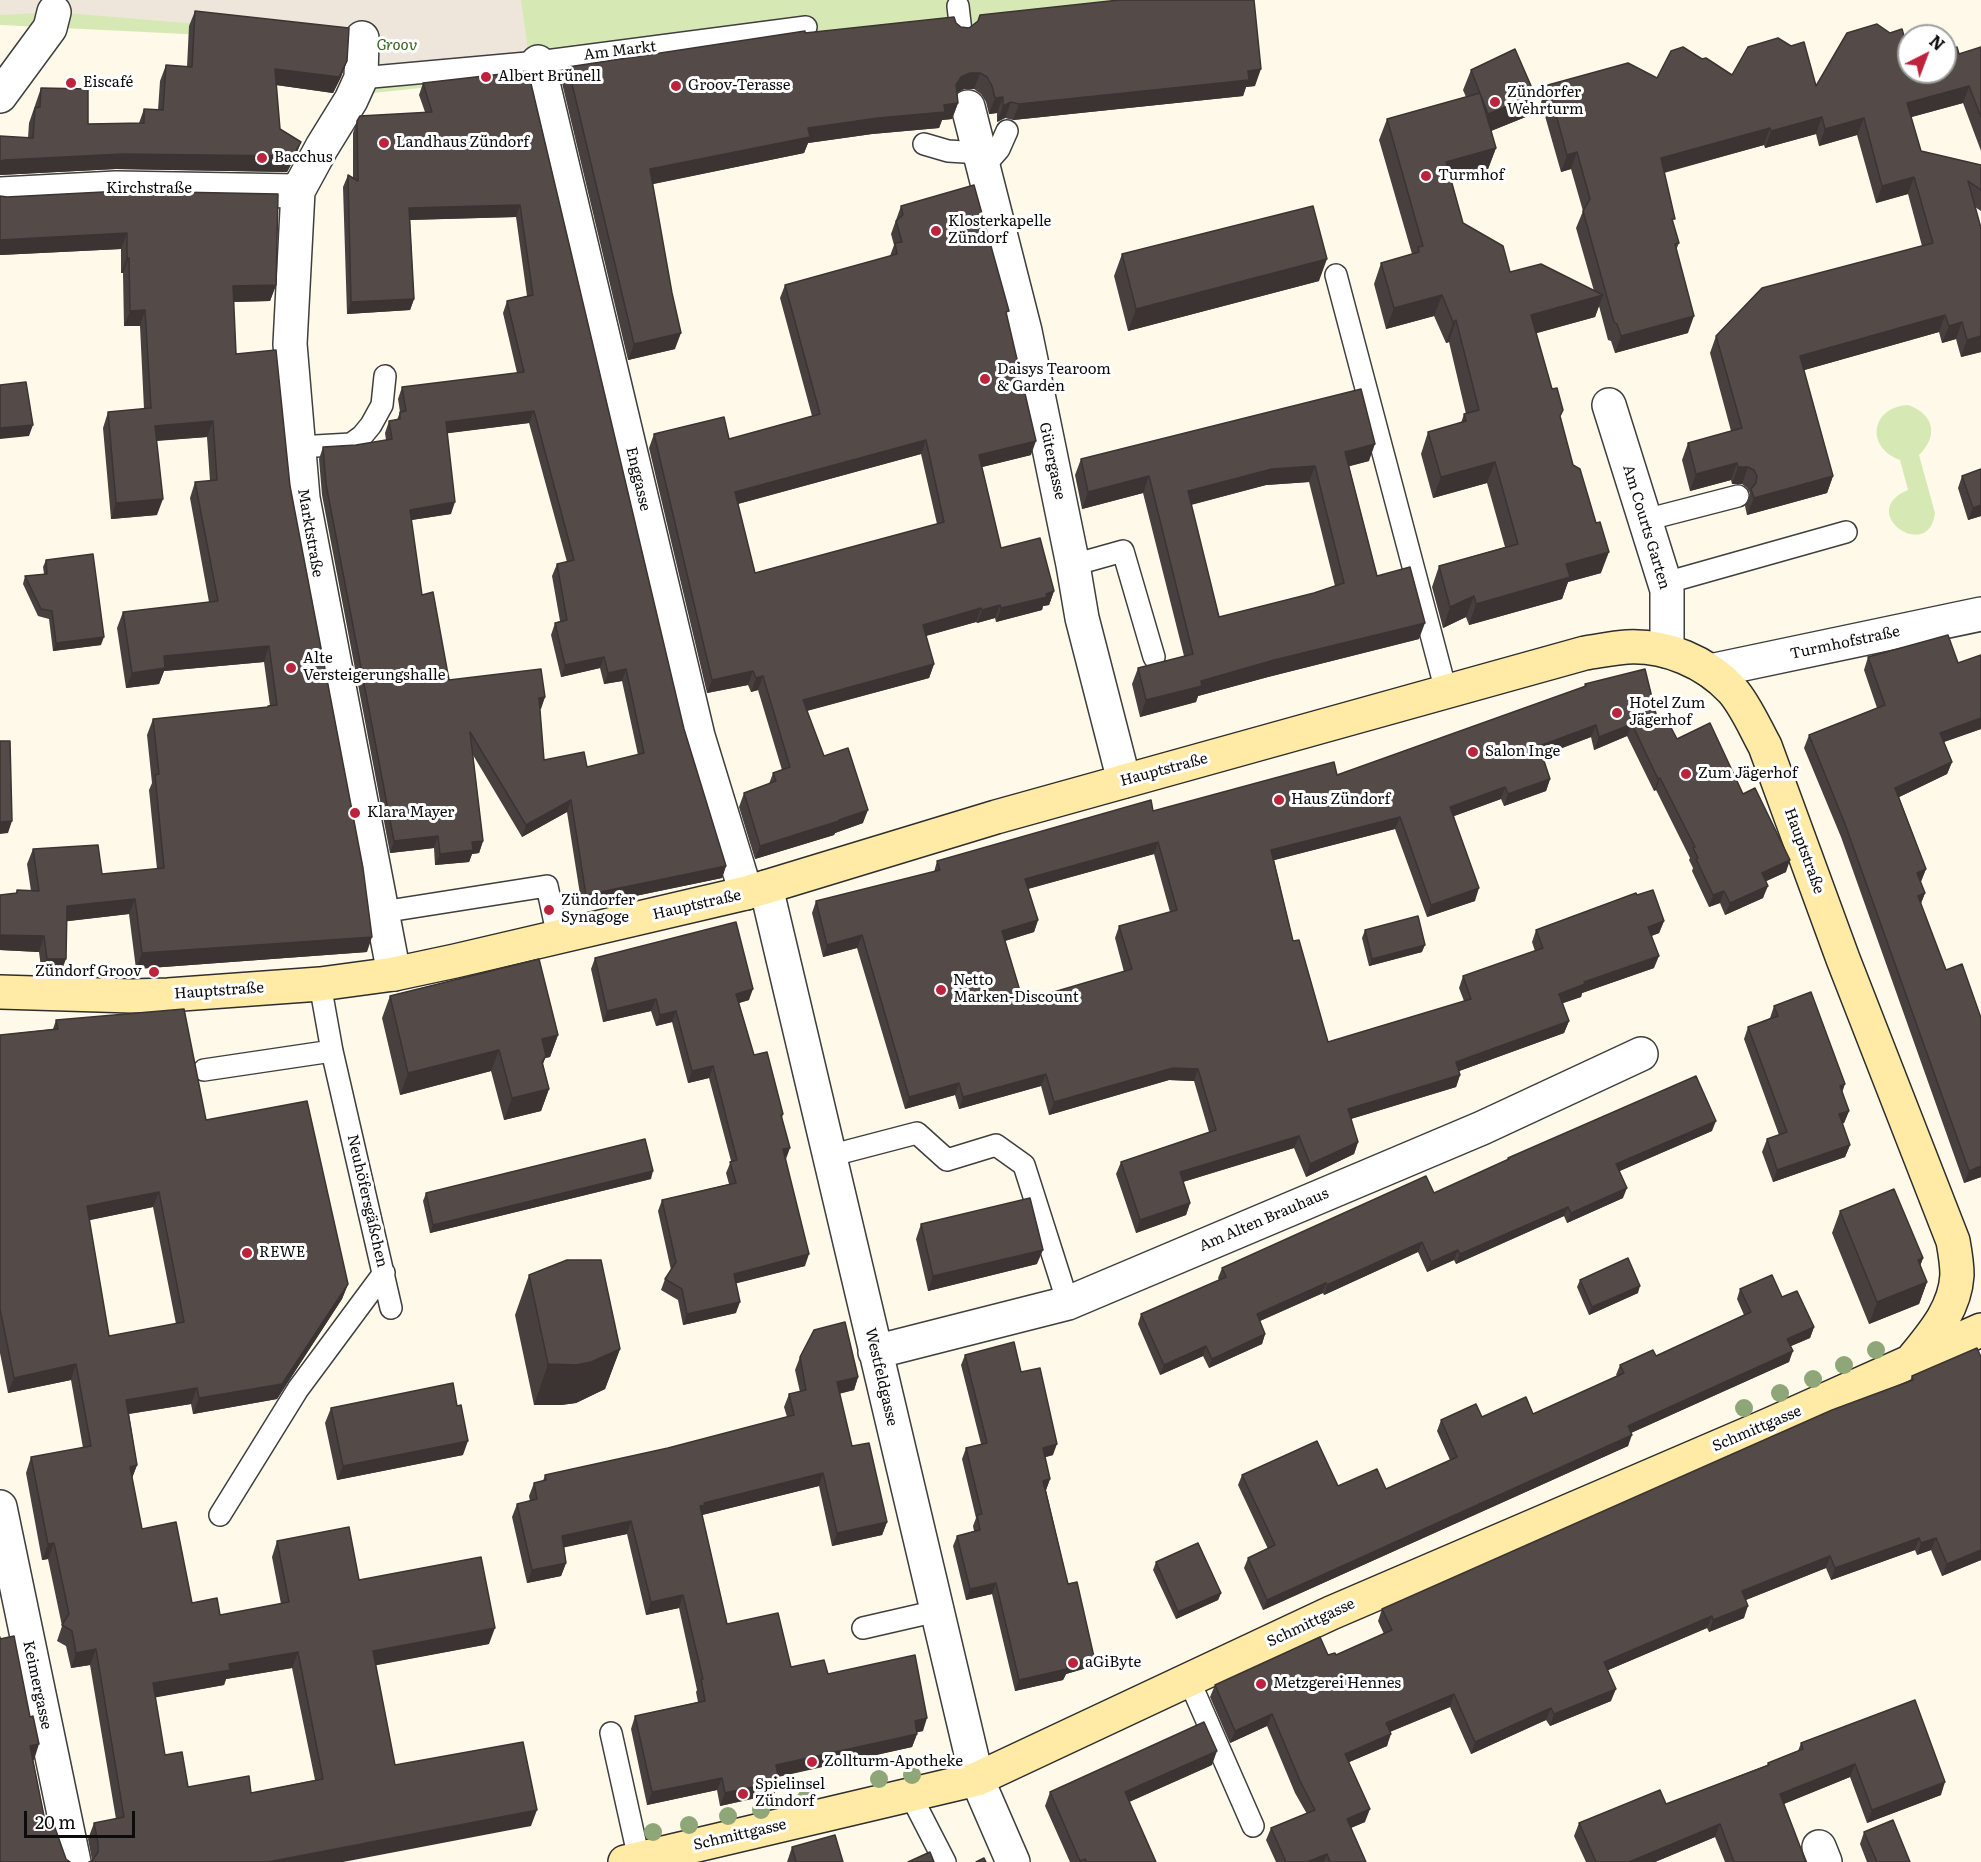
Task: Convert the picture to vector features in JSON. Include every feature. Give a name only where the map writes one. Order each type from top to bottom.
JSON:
[{"type":"main road","name":"Hauptstraße","points":[[0,993],[132,996],[320,984],[394,974],[756,890],[996,817],[1586,653],[1629,647],[1667,651],[1690,659],[1710,671],[1732,691],[1748,714],[1765,746],[1843,959],[1953,1241],[1957,1274],[1953,1298],[1942,1322],[1911,1361]]},
{"type":"main road","points":[[1953,1241],[1981,1262]]},
{"type":"main road","name":"Schmittgasse","points":[[632,1860],[977,1779],[1340,1609],[1981,1330]]},
{"type":"street","points":[[0,96],[50,28],[54,12]]},
{"type":"street","points":[[356,89],[362,38]]},
{"type":"street","name":"Enggasse","points":[[538,62],[698,736],[756,890]]},
{"type":"street","name":"Marktstraße","points":[[356,89],[298,191],[290,344],[303,498],[394,974]]},
{"type":"street","name":"Gütergasse","points":[[968,107],[1025,331],[1082,618],[1124,781]]},
{"type":"street","name":"Kirchstraße","points":[[0,194],[116,188],[298,191]]},
{"type":"street","name":"Am Courts Garten","points":[[1608,405],[1667,590],[1667,651]]},
{"type":"street","name":"Turmhofstraße","points":[[1710,671],[1981,614]]},
{"type":"street","name":"Westfeldgasse","points":[[756,890],[819,1115],[977,1779],[1013,1862]]},
{"type":"street","name":"Am Alten Brauhaus","points":[[875,1352],[1068,1303],[1482,1128],[1641,1054]]},
{"type":"street","name":"Keimergasse","points":[[0,1507],[74,1862]]},
{"type":"lane","points":[[958,6],[961,32]]},
{"type":"lane","name":"Am Markt","points":[[356,89],[538,62],[806,27]]},
{"type":"lane","points":[[924,144],[982,159],[999,149],[1007,131]]},
{"type":"lane","points":[[1336,275],[1446,691]]},
{"type":"lane","points":[[298,447],[351,444],[362,436],[382,405],[385,376]]},
{"type":"lane","points":[[1645,520],[1738,496]]},
{"type":"lane","points":[[1665,583],[1845,532]]},
{"type":"lane","points":[[1073,565],[1123,551],[1154,657]]},
{"type":"lane","points":[[382,912],[547,886],[558,937]]},
{"type":"lane","name":"Neuhöfersgäßchen","points":[[220,1515],[298,1389],[384,1273],[332,1051],[320,984]]},
{"type":"lane","points":[[204,1070],[332,1051]]},
{"type":"lane","points":[[829,1156],[917,1133],[947,1160],[996,1145],[1024,1165],[1068,1303]]},
{"type":"lane","points":[[384,1273],[391,1308]]},
{"type":"lane","points":[[863,1628],[937,1611]]},
{"type":"lane","points":[[1189,1680],[1253,1826]]},
{"type":"lane","points":[[611,1733],[632,1860]]},
{"type":"lane","points":[[910,1794],[945,1862]]},
{"type":"green space","name":"Groov","points":[[0,0],[1248,0],[345,96],[351,42],[0,25]]},
{"type":"green space","points":[[1908,405],[1924,414],[1931,426],[1929,440],[1919,455],[1935,513],[1930,528],[1921,534],[1910,534],[1899,529],[1892,520],[1889,510],[1894,499],[1908,490],[1900,460],[1881,446],[1877,437],[1880,420],[1886,413],[1896,407]]},
{"type":"shaded area","points":[[0,0],[521,0],[528,51],[379,65],[380,39],[54,12],[0,15]]},
{"type":"building","points":[[1119,0],[1254,0],[1261,69],[1248,71],[1249,80],[1019,104],[1011,102],[1003,106],[1003,97],[995,98],[987,77],[980,73],[970,73],[961,77],[956,85],[958,103],[944,105],[945,112],[878,118],[808,128],[810,137],[650,169],[681,333],[634,344],[568,67],[805,31],[805,33],[954,17],[956,23],[961,27],[969,28],[978,21],[980,15]]},
{"type":"building","points":[[195,11],[349,28],[347,61],[339,77],[275,69],[280,129],[301,142],[293,156],[122,154],[0,161],[0,136],[33,138],[35,108],[40,107],[41,88],[88,89],[88,124],[144,123],[144,109],[163,110],[166,65],[192,67]]},
{"type":"building","points":[[1877,24],[1890,33],[1897,31],[1897,84],[1957,84],[1957,47],[1959,54],[1981,47],[1981,117],[1969,86],[1907,103],[1921,151],[1981,165],[1981,190],[1968,181],[1981,228],[1981,336],[1967,340],[1962,322],[1949,326],[1945,315],[1800,356],[1833,476],[1754,498],[1751,489],[1756,483],[1757,476],[1754,470],[1748,467],[1738,467],[1737,463],[1696,474],[1688,443],[1742,428],[1716,336],[1762,288],[1933,243],[1914,177],[1882,186],[1864,118],[1825,129],[1822,117],[1771,131],[1770,128],[1661,158],[1675,219],[1672,219],[1679,243],[1675,244],[1694,316],[1621,336],[1614,322],[1583,211],[1590,199],[1577,152],[1567,155],[1548,85],[1628,63],[1657,78],[1671,51],[1683,47],[1702,59],[1706,58],[1732,75],[1748,47],[1778,38],[1791,46],[1804,42],[1816,86],[1847,33]]},
{"type":"building","points":[[1515,49],[1535,95],[1488,114],[1471,70]]},
{"type":"building","points":[[528,71],[684,729],[726,866],[586,895],[571,800],[526,825],[470,732],[483,841],[472,842],[473,850],[440,854],[438,836],[394,841],[326,484],[323,447],[356,445],[392,439],[389,421],[400,419],[400,412],[406,411],[402,387],[524,372],[507,301],[533,295],[520,205],[409,208],[414,299],[351,302],[348,175],[358,181],[357,121],[360,116],[432,112],[423,83]],"holes":[[[534,411],[574,560],[557,564],[567,620],[555,623],[565,665],[604,657],[608,673],[626,669],[644,753],[587,767],[584,752],[544,760],[539,698],[545,697],[541,669],[449,680],[433,592],[422,595],[410,510],[455,502],[446,422]]]},
{"type":"building","points":[[1480,93],[1496,148],[1446,162],[1463,223],[1503,246],[1510,272],[1541,264],[1603,295],[1531,315],[1552,389],[1557,388],[1563,410],[1560,416],[1573,465],[1580,469],[1596,523],[1600,522],[1609,552],[1566,564],[1570,577],[1476,604],[1474,596],[1450,607],[1439,566],[1518,544],[1495,462],[1441,477],[1428,432],[1466,421],[1464,414],[1479,410],[1456,320],[1453,322],[1442,295],[1394,308],[1381,263],[1419,252],[1418,247],[1423,246],[1387,119]]},
{"type":"building","points":[[974,185],[1009,311],[1006,312],[1036,441],[979,455],[1001,548],[1040,538],[1054,591],[1046,594],[1047,597],[1001,608],[1000,605],[982,610],[981,608],[923,625],[934,664],[803,700],[824,756],[848,748],[868,810],[760,846],[744,793],[776,781],[773,773],[790,767],[763,676],[756,678],[753,671],[712,680],[654,434],[724,417],[729,439],[820,414],[785,285],[897,254],[895,243],[902,242],[896,221],[903,215],[901,206]],"holes":[[[926,440],[944,522],[755,573],[735,492]]]},
{"type":"building","points":[[122,191],[278,194],[276,285],[233,286],[236,354],[276,350],[290,486],[363,868],[372,937],[142,953],[135,899],[67,906],[66,959],[47,959],[44,936],[0,935],[0,895],[17,893],[17,890],[39,891],[33,849],[98,845],[102,874],[164,868],[155,775],[159,774],[153,719],[277,705],[269,646],[164,656],[165,668],[132,673],[123,612],[218,601],[195,482],[217,480],[213,421],[155,426],[163,499],[116,503],[108,412],[151,408],[145,310],[130,311],[127,233],[0,240],[0,196]]},
{"type":"building","points":[[1313,206],[1327,259],[1136,309],[1122,254]]},
{"type":"building","points":[[26,382],[33,425],[0,428],[0,385]]},
{"type":"building","points":[[1361,389],[1375,444],[1345,452],[1377,576],[1410,567],[1425,623],[1274,660],[1201,681],[1202,686],[1146,700],[1138,668],[1193,654],[1149,476],[1088,492],[1081,459]],"holes":[[[1315,466],[1344,583],[1219,617],[1188,491],[1272,469]]]},
{"type":"building","points":[[1981,469],[1981,505],[1973,508],[1962,476]]},
{"type":"building","points":[[93,554],[104,637],[56,643],[52,611],[41,609],[25,576],[47,574],[46,560]]},
{"type":"building","points":[[1948,635],[1958,663],[1981,655],[1981,718],[1940,733],[1952,762],[1895,788],[1926,869],[1917,873],[1925,893],[1918,896],[1946,970],[1962,964],[1981,1018],[1981,1166],[1969,1171],[1845,824],[1809,735],[1885,705],[1868,657]]},
{"type":"building","points":[[1645,669],[1657,718],[1665,716],[1677,739],[1710,723],[1743,794],[1755,788],[1790,860],[1762,873],[1768,886],[1730,903],[1724,891],[1713,895],[1696,859],[1698,858],[1693,848],[1695,847],[1660,778],[1658,779],[1632,724],[1599,737],[1596,725],[1539,746],[1550,779],[1508,794],[1505,787],[1450,807],[1479,888],[1431,905],[1400,817],[1271,850],[1293,941],[1299,940],[1328,1042],[1471,999],[1463,976],[1543,948],[1536,930],[1636,893],[1637,895],[1653,890],[1664,921],[1648,927],[1659,956],[1584,982],[1585,984],[1559,994],[1569,1021],[1456,1062],[1460,1075],[1348,1109],[1358,1142],[1310,1164],[1299,1136],[1180,1172],[1190,1203],[1140,1220],[1121,1162],[1216,1130],[1198,1069],[1173,1068],[1054,1102],[1046,1074],[963,1097],[959,1083],[909,1097],[862,935],[827,945],[816,901],[940,870],[937,861],[1151,800],[1153,811],[1334,762],[1337,775],[1586,686],[1585,684]],"holes":[[[1158,842],[1177,910],[1119,926],[1132,969],[1023,1001],[1002,931],[1038,920],[1025,879]]]},
{"type":"building","points":[[0,741],[10,741],[12,821],[0,822]]},
{"type":"building","points":[[1418,916],[1425,945],[1372,959],[1365,930]]},
{"type":"building","points":[[736,922],[753,989],[736,994],[754,1055],[767,1052],[790,1148],[783,1149],[809,1254],[734,1274],[740,1302],[687,1314],[682,1289],[665,1279],[676,1262],[662,1200],[736,1183],[730,1162],[737,1160],[713,1066],[692,1071],[676,1011],[660,1015],[656,999],[607,1011],[595,958]]},
{"type":"building","points":[[539,959],[558,1035],[542,1039],[546,1056],[542,1062],[549,1089],[512,1098],[499,1050],[408,1073],[390,996]]},
{"type":"building","points":[[1811,992],[1845,1084],[1840,1086],[1849,1111],[1839,1114],[1850,1145],[1777,1170],[1767,1139],[1787,1132],[1748,1027],[1778,1016],[1774,1006]]},
{"type":"building","points":[[184,1009],[206,1120],[307,1101],[348,1284],[282,1384],[199,1398],[197,1388],[126,1400],[137,1465],[130,1467],[142,1529],[176,1522],[192,1603],[217,1598],[220,1615],[289,1602],[277,1541],[349,1527],[359,1580],[481,1557],[495,1628],[373,1651],[395,1765],[523,1742],[537,1810],[268,1862],[89,1862],[98,1852],[94,1823],[124,1817],[96,1649],[76,1653],[72,1631],[62,1625],[69,1614],[54,1543],[48,1544],[31,1457],[91,1446],[76,1364],[14,1378],[0,1309],[0,1035],[58,1029],[56,1020]],"holes":[[[159,1192],[184,1322],[109,1336],[87,1206]],[[298,1652],[323,1779],[251,1793],[249,1776],[188,1787],[182,1752],[165,1755],[153,1683],[230,1670],[229,1664]]]},
{"type":"building","points":[[1696,1076],[1716,1121],[1616,1164],[1627,1188],[1571,1213],[1568,1207],[1460,1254],[1458,1250],[1431,1262],[1422,1242],[1257,1314],[1265,1334],[1212,1359],[1206,1346],[1164,1365],[1141,1314],[1226,1277],[1222,1268],[1426,1176],[1434,1193]]},
{"type":"building","points":[[645,1139],[653,1171],[433,1225],[426,1193]]},
{"type":"building","points":[[1894,1189],[1923,1258],[1918,1260],[1927,1282],[1877,1302],[1840,1211]]},
{"type":"building","points":[[1030,1198],[1043,1250],[933,1276],[921,1224]]},
{"type":"building","points":[[1628,1258],[1640,1286],[1592,1307],[1580,1280]]},
{"type":"building","points":[[567,1260],[601,1260],[620,1349],[591,1362],[576,1365],[548,1364],[529,1275]]},
{"type":"building","points":[[1772,1275],[1782,1297],[1797,1291],[1814,1327],[1787,1339],[1793,1351],[1628,1426],[1632,1435],[1267,1600],[1248,1558],[1275,1545],[1242,1475],[1317,1441],[1338,1486],[1377,1469],[1386,1489],[1457,1457],[1441,1420],[1476,1404],[1482,1417],[1526,1397],[1533,1414],[1624,1373],[1620,1365],[1653,1350],[1656,1356],[1751,1312],[1740,1289]]},
{"type":"building","points":[[845,1322],[858,1377],[837,1382],[852,1446],[869,1443],[887,1522],[837,1533],[823,1473],[704,1503],[705,1505],[700,1506],[727,1624],[778,1613],[791,1667],[824,1660],[828,1674],[915,1655],[927,1718],[915,1721],[917,1734],[776,1765],[779,1781],[725,1793],[722,1778],[652,1792],[635,1716],[705,1701],[701,1679],[703,1679],[683,1595],[651,1602],[631,1521],[562,1536],[566,1563],[532,1570],[517,1504],[537,1499],[534,1483],[546,1480],[545,1475],[668,1448],[794,1415],[789,1394],[806,1390],[800,1357],[814,1330]]},
{"type":"building","points":[[1014,1342],[1021,1372],[1040,1368],[1057,1444],[1043,1448],[1050,1479],[1043,1481],[1068,1584],[1077,1582],[1094,1657],[1066,1664],[1067,1669],[1019,1680],[996,1583],[970,1589],[957,1536],[980,1530],[977,1515],[982,1514],[966,1448],[987,1443],[965,1355]]},
{"type":"building","points":[[1977,1348],[1981,1357],[1981,1550],[1947,1564],[1936,1538],[1921,1543],[1919,1538],[1835,1568],[1830,1556],[1742,1591],[1748,1606],[1713,1620],[1712,1616],[1604,1662],[1616,1689],[1554,1714],[1551,1708],[1475,1742],[1454,1694],[1386,1723],[1391,1734],[1345,1754],[1370,1809],[1347,1819],[1366,1862],[1330,1862],[1327,1854],[1307,1862],[1286,1862],[1271,1828],[1315,1810],[1300,1781],[1272,1714],[1235,1731],[1215,1685],[1320,1637],[1328,1655],[1335,1653],[1336,1655],[1392,1630],[1382,1609],[1832,1410],[1913,1380],[1912,1376]]},
{"type":"building","points":[[453,1383],[457,1406],[461,1405],[468,1441],[343,1466],[331,1408]]},
{"type":"building","points":[[1198,1543],[1221,1593],[1178,1612],[1156,1562]]},
{"type":"building","points":[[14,1636],[30,1717],[33,1716],[39,1744],[30,1746],[46,1826],[54,1825],[66,1859],[70,1862],[0,1862],[0,1639]]},
{"type":"building","points":[[1915,1700],[1945,1782],[1872,1810],[1855,1764],[1780,1794],[1806,1862],[1734,1862],[1720,1824],[1629,1862],[1596,1862],[1579,1823],[1660,1790],[1666,1804],[1769,1765],[1768,1763],[1803,1749],[1801,1743]]},
{"type":"building","points":[[1204,1722],[1217,1751],[1125,1792],[1156,1862],[1087,1862],[1085,1859],[1080,1861],[1050,1792]]},
{"type":"building","points":[[1893,1820],[1910,1862],[1877,1862],[1864,1832]]},
{"type":"building","points":[[835,1835],[843,1862],[796,1862],[792,1847]]},
{"type":"building","points":[[930,1852],[934,1862],[908,1862]]},
{"type":"place","name":"Albert Brünell","points":[[486,77]]},
{"type":"place","name":"Eiscafé","points":[[71,83]]},
{"type":"place","name":"Groov-Terasse","points":[[676,86]]},
{"type":"place","name":"Zündorfer Wehrturm","points":[[1495,102]]},
{"type":"place","name":"Landhaus Zündorf","points":[[384,143]]},
{"type":"place","name":"Bacchus","points":[[262,158]]},
{"type":"place","name":"Turmhof","points":[[1426,176]]},
{"type":"place","name":"Klosterkapelle Zündorf","points":[[936,231]]},
{"type":"place","name":"Daisys Tearoom & Garden","points":[[985,379]]},
{"type":"place","name":"Alte Versteigerungshalle","points":[[291,668]]},
{"type":"place","name":"Hotel Zum Jägerhof","points":[[1617,713]]},
{"type":"place","name":"Salon Inge","points":[[1473,752]]},
{"type":"place","name":"Zum Jägerhof","points":[[1686,774]]},
{"type":"place","name":"Haus Zündorf","points":[[1279,800]]},
{"type":"place","name":"Klara Mayer","points":[[355,813]]},
{"type":"place","name":"Zündorfer Synagoge","points":[[549,910]]},
{"type":"place","name":"Zündorf Groov","points":[[154,972]]},
{"type":"place","name":"Netto Marken-Discount","points":[[941,990]]},
{"type":"place","name":"REWE","points":[[247,1253]]},
{"type":"place","name":"aGiByte","points":[[1073,1663]]},
{"type":"place","name":"Metzgerei Hennes","points":[[1261,1684]]},
{"type":"place","name":"Zollturm-Apotheke","points":[[812,1762]]},
{"type":"place","name":"Spielinsel Zündorf","points":[[743,1794]]}]
